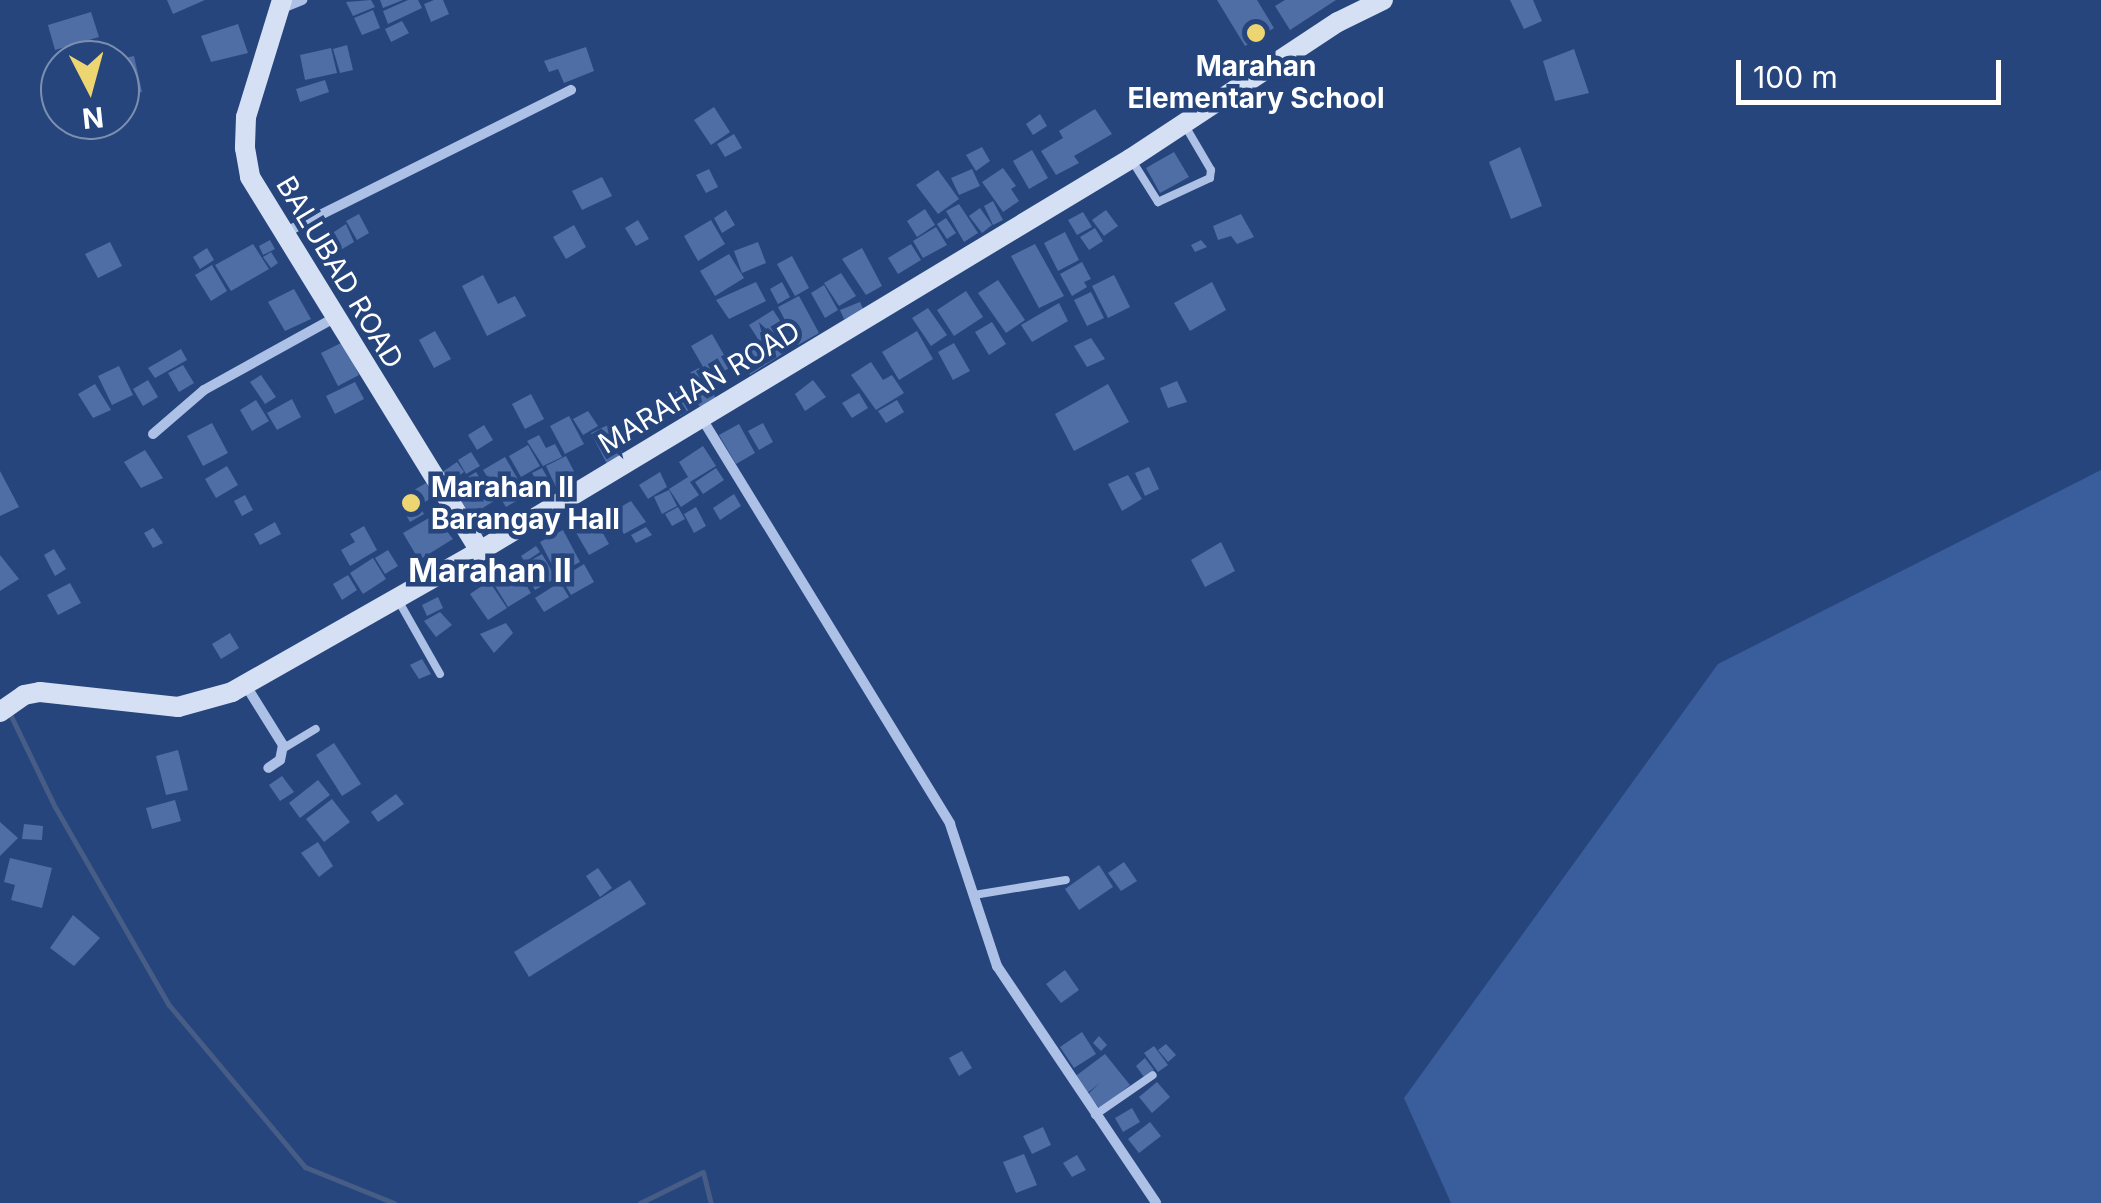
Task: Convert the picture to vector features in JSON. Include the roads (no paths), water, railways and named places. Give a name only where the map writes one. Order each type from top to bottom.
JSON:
[{"type":"main road","name":"MARAHAN ROAD","points":[[5,708],[40,692],[178,707],[203,704],[245,684],[480,552],[1130,159],[1338,22],[1383,0]]},
{"type":"main road","name":"BALUBAD ROAD","points":[[282,4],[246,117],[244,148],[258,194],[480,552]]},
{"type":"street","points":[[282,4],[302,0]]},
{"type":"street","points":[[282,234],[571,90]]},
{"type":"street","points":[[153,434],[204,390],[334,318]]},
{"type":"street","points":[[702,417],[950,824],[998,966],[1094,1116],[1156,1203]]},
{"type":"street","points":[[245,684],[284,748],[280,760],[268,768]]},
{"type":"lane","points":[[1130,159],[1158,202],[1210,178],[1211,170],[1184,124]]},
{"type":"lane","points":[[397,598],[440,674]]},
{"type":"lane","points":[[284,748],[316,729]]},
{"type":"lane","points":[[974,895],[1066,880]]},
{"type":"lane","points":[[1094,1116],[1153,1076]]},
{"type":"waterway","points":[[10,714],[55,807],[169,1005],[305,1167],[394,1203]]},
{"type":"waterway","points":[[640,1203],[703,1172],[711,1203]]},
{"type":"place","name":"Marahan Elementary School","points":[[1256,33]]},
{"type":"place","name":"Marahan II Barangay Hall","points":[[411,503]]},
{"type":"district","name":"Marahan II","points":[[490,571]]}]
